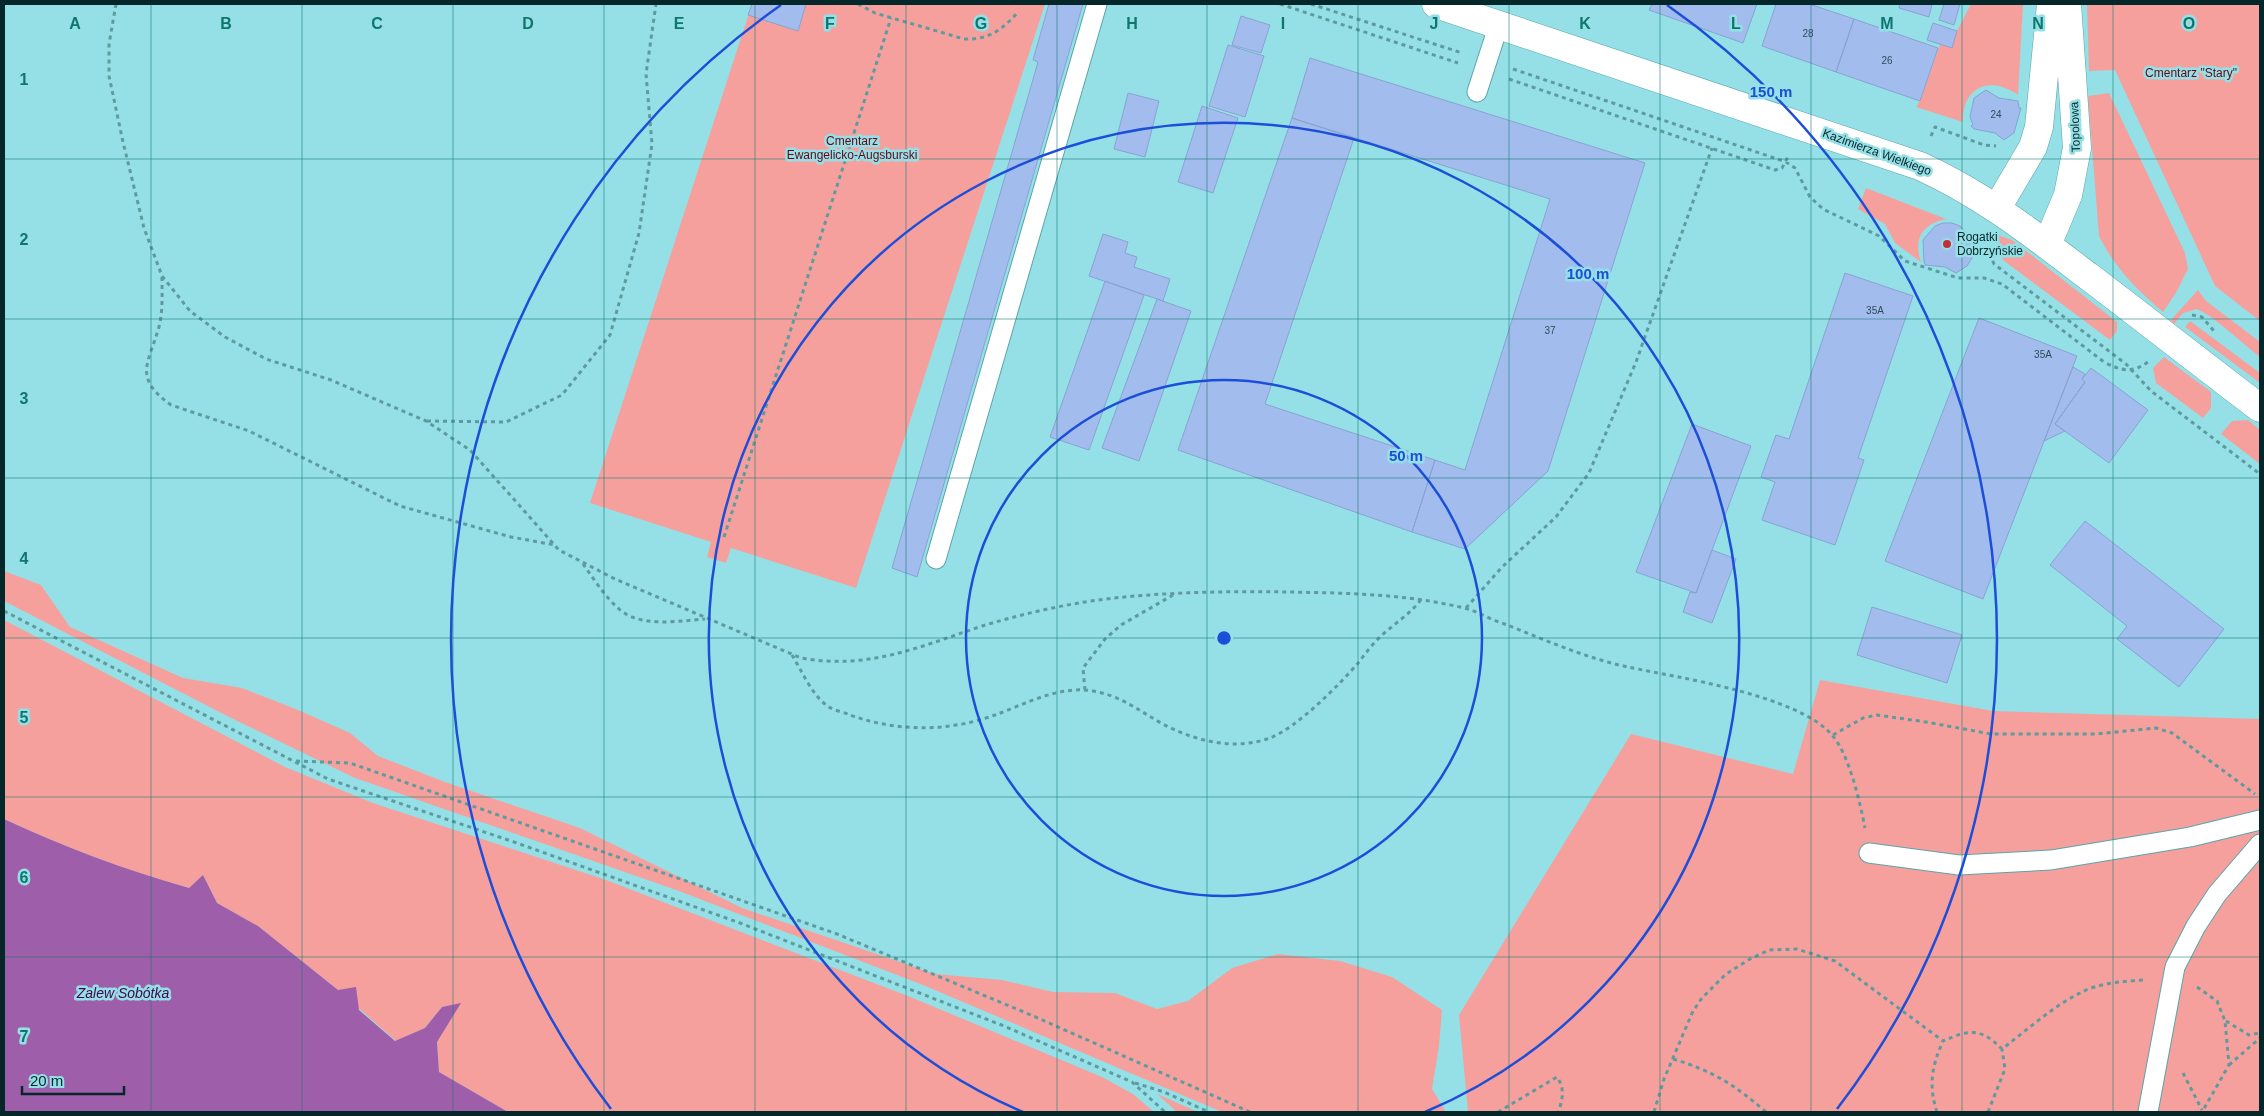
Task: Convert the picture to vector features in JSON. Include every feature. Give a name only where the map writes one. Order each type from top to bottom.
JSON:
[{"type":"street","name":"Kazimierza Wielkiego","points":[[1436,4],[1920,166],[1948,178],[1997,208],[2260,408]]},
{"type":"street","points":[[1997,208],[2033,147],[2039,127],[2051,4]]},
{"type":"street","name":"Topolowa","points":[[2047,245],[2068,195],[2077,148],[2066,4]]},
{"type":"lane","points":[[936,559],[1098,4]]},
{"type":"lane","points":[[1477,92],[1499,24]]},
{"type":"lane","points":[[1869,853],[1959,865],[2051,860],[2190,837],[2260,820]]},
{"type":"lane","points":[[2148,1112],[2175,967],[2196,926],[2217,894],[2260,844]]},
{"type":"path","points":[[116,4],[109,44],[109,76],[144,228],[162,276],[190,311],[226,337],[266,359],[331,380],[426,422],[470,450],[559,550],[583,563],[707,619],[792,654],[823,662],[871,660],[1022,615],[1112,598],[1226,591],[1364,593],[1466,608],[1597,660],[1694,680],[1782,704],[1816,722],[1833,735],[1854,781],[1869,853]]},
{"type":"path","points":[[426,422],[506,422],[562,396],[610,335],[639,233],[652,144],[646,74],[656,4]]},
{"type":"path","points":[[858,4],[890,18],[964,39],[979,40],[1004,28],[1018,12]]},
{"type":"path","points":[[1311,4],[1786,162],[1795,168],[1810,197],[1823,209],[1879,236],[1905,261],[1958,278],[1993,280],[2036,309],[2104,362],[2125,371],[2132,370],[2147,362],[2169,339]]},
{"type":"path","points":[[724,537],[890,18]]},
{"type":"path","points":[[1920,166],[1934,127],[1984,145],[2002,146]]},
{"type":"path","points":[[1466,608],[1502,567],[1556,517],[1589,473],[1636,362],[1712,148],[1775,170],[1782,168],[1789,155],[1794,152]]},
{"type":"path","points":[[1982,238],[1994,264],[2132,370],[2151,391],[2260,474]]},
{"type":"path","points":[[162,276],[161,314],[145,369],[149,382],[166,401],[249,431],[400,506],[535,543],[555,545]]},
{"type":"path","points":[[583,563],[619,610],[634,617],[654,621],[707,619]]},
{"type":"path","points":[[1085,690],[1084,668],[1104,639],[1121,625],[1174,594]]},
{"type":"path","points":[[792,654],[813,690],[829,707],[884,725],[923,728],[964,725],[1043,697],[1063,692],[1085,690],[1114,697],[1142,710],[1161,723],[1207,741],[1228,745],[1253,742],[1271,737],[1289,727],[1335,687],[1377,640],[1411,613],[1420,601]]},
{"type":"path","points":[[4,611],[328,779],[514,842],[740,923],[1004,1026],[1132,1082],[1164,1092],[1209,1112]]},
{"type":"path","points":[[1833,735],[1858,720],[1878,716],[1926,722],[1991,734],[2096,734],[2156,728],[2172,733],[2260,796]]},
{"type":"path","points":[[293,760],[350,762],[837,934],[1031,1015],[1250,1112]]},
{"type":"path","points":[[1654,1112],[1657,1095],[1693,1011],[1726,974],[1750,958],[1769,950],[1797,950],[1835,961],[1943,1041]]},
{"type":"path","points":[[2002,1049],[2060,1005],[2082,992],[2124,982],[2157,980],[2189,983],[2205,991],[2217,1001],[2225,1020],[2229,1065]]},
{"type":"path","points":[[2225,1020],[2249,1035],[2260,1033]]},
{"type":"path","points":[[1937,1112],[1932,1095],[1931,1077],[1935,1059],[1943,1041],[1965,1032],[1976,1032],[1986,1034],[2002,1049],[2005,1069],[1988,1112]]},
{"type":"path","points":[[2202,1112],[2229,1065],[2260,1038]]},
{"type":"path","points":[[1673,1059],[1717,1075],[1740,1090],[1766,1112]]},
{"type":"path","points":[[1498,1112],[1556,1077],[1562,1084],[1562,1103],[1558,1112]]},
{"type":"path","points":[[1132,1082],[1165,1112]]},
{"type":"green space","name":"Cmentarz Ewangelicko-Augsburski","points":[[752,4],[1045,4],[856,588],[731,548],[726,563],[707,557],[711,542],[590,503]]},
{"type":"green space","points":[[1971,4],[2023,4],[2018,95],[2008,89],[1997,86],[1980,88],[1967,100],[1963,122],[1916,107],[1920,101],[1940,44],[1952,47],[1957,31]]},
{"type":"green space","name":"Cmentarz \"Stary\"","points":[[2087,4],[2260,4],[2260,321],[2215,286],[2115,70],[2089,71]]},
{"type":"green space","points":[[2109,93],[2185,253],[2188,269],[2177,291],[2163,312],[2119,268],[2099,236],[2088,96]]},
{"type":"green space","points":[[1866,188],[1946,219],[1931,225],[1921,234],[1918,246],[1921,262],[1895,243],[1885,224],[1858,209]]},
{"type":"green space","points":[[1998,235],[2012,240],[2117,322],[2117,331],[2110,340],[2003,260]]},
{"type":"green space","points":[[2198,290],[2206,301],[2260,342],[2260,357],[2221,325],[2197,309],[2183,313],[2174,324],[2171,320]]},
{"type":"green space","points":[[2190,321],[2260,373],[2260,383],[2185,327]]},
{"type":"green space","points":[[2164,357],[2211,392],[2211,408],[2203,418],[2156,383],[2153,368]]},
{"type":"green space","points":[[2248,420],[2260,430],[2260,464],[2221,434],[2232,421]]},
{"type":"green space","points":[[4,571],[41,585],[70,627],[183,678],[242,688],[298,710],[350,733],[378,756],[445,782],[580,828],[742,908],[935,974],[1002,980],[1053,992],[1115,993],[1157,1009],[1188,1001],[1232,968],[1278,954],[1340,961],[1392,977],[1442,1010],[1439,1046],[1432,1089],[1446,1112],[1222,1112],[923,985],[679,891],[355,778],[229,717],[4,601]]},
{"type":"green space","points":[[4,620],[285,767],[373,803],[606,880],[913,998],[1102,1077],[1133,1094],[1154,1112],[508,1112],[439,1072],[437,1042],[460,1004],[442,1007],[425,1028],[396,1041],[338,990],[258,926],[217,903],[203,875],[189,888],[95,857],[4,819]]},
{"type":"green space","points":[[1820,680],[1993,711],[2260,719],[2260,1112],[1468,1112],[1459,1015],[1631,734],[1793,774]]},
{"type":"green space","points":[[1157,1094],[1198,1112],[1177,1112]]},
{"type":"water","name":"Zalew Sobótka","points":[[4,819],[95,857],[189,888],[203,875],[217,903],[258,926],[338,990],[356,987],[359,1010],[395,1041],[425,1028],[442,1007],[461,1003],[437,1042],[439,1072],[508,1112],[4,1112]]},
{"type":"building","points":[[752,4],[806,4],[798,31],[748,15]]},
{"type":"building","points":[[1049,4],[1083,4],[917,577],[892,568],[1038,62],[1033,60]]},
{"type":"building","points":[[1652,4],[1757,4],[1743,43],[1649,10]]},
{"type":"building","points":[[1776,4],[1809,4],[1854,19],[1836,72],[1762,46]]},
{"type":"building","points":[[1900,4],[1932,4],[1929,17],[1899,8]]},
{"type":"building","points":[[1944,4],[1960,4],[1954,25],[1939,20]]},
{"type":"building","points":[[1241,16],[1270,25],[1261,53],[1232,45]]},
{"type":"building","points":[[1854,19],[1938,48],[1920,101],[1836,72]]},
{"type":"building","points":[[1933,23],[1957,31],[1952,48],[1927,40]]},
{"type":"building","points":[[1228,45],[1264,56],[1245,117],[1209,106]]},
{"type":"building","points":[[1310,58],[1645,163],[1548,471],[1465,549],[1412,532],[1435,460],[1465,470],[1550,199],[1292,118]]},
{"type":"building","points":[[1986,90],[1999,98],[2018,101],[2019,108],[2021,108],[2014,133],[2004,140],[1995,133],[1974,129],[1971,126],[1973,125],[1970,117],[1974,98]]},
{"type":"building","points":[[1128,93],[1159,101],[1145,157],[1114,149]]},
{"type":"building","points":[[1202,106],[1238,118],[1213,193],[1178,182]]},
{"type":"building","points":[[1292,118],[1354,138],[1265,404],[1435,460],[1412,532],[1178,450]]},
{"type":"building","name":"Rogatki Dobrzyńskie","points":[[1943,223],[1952,223],[1960,226],[1972,240],[1974,249],[1972,258],[1967,266],[1956,273],[1945,267],[1925,265],[1924,262],[1923,240],[1935,226]]},
{"type":"building","points":[[1103,234],[1128,242],[1125,253],[1137,257],[1134,267],[1170,279],[1163,301],[1089,276]]},
{"type":"building","points":[[1845,273],[1913,296],[1858,458],[1864,460],[1835,545],[1762,520],[1775,482],[1761,477],[1776,435],[1789,439]]},
{"type":"building","points":[[1105,281],[1144,295],[1089,450],[1050,437]]},
{"type":"building","points":[[1157,299],[1191,311],[1139,461],[1102,448]]},
{"type":"building","points":[[1979,318],[2077,356],[1983,599],[1885,561]]},
{"type":"building","points":[[2073,367],[2085,374],[2082,379],[2085,382],[2055,424],[2065,431],[2044,441]]},
{"type":"building","points":[[2091,368],[2148,410],[2109,463],[2055,424],[2085,382],[2082,379]]},
{"type":"building","points":[[1692,424],[1751,446],[1696,593],[1636,572]]},
{"type":"building","points":[[2085,521],[2224,629],[2179,687],[2117,639],[2127,626],[2050,565]]},
{"type":"building","points":[[1712,550],[1736,559],[1712,623],[1683,612],[1690,592],[1696,593]]},
{"type":"building","points":[[1872,607],[1962,635],[1947,683],[1857,655]]},
{"type":"place","name":"Rogatki Dobrzyńskie","points":[[1947,244]]}]
